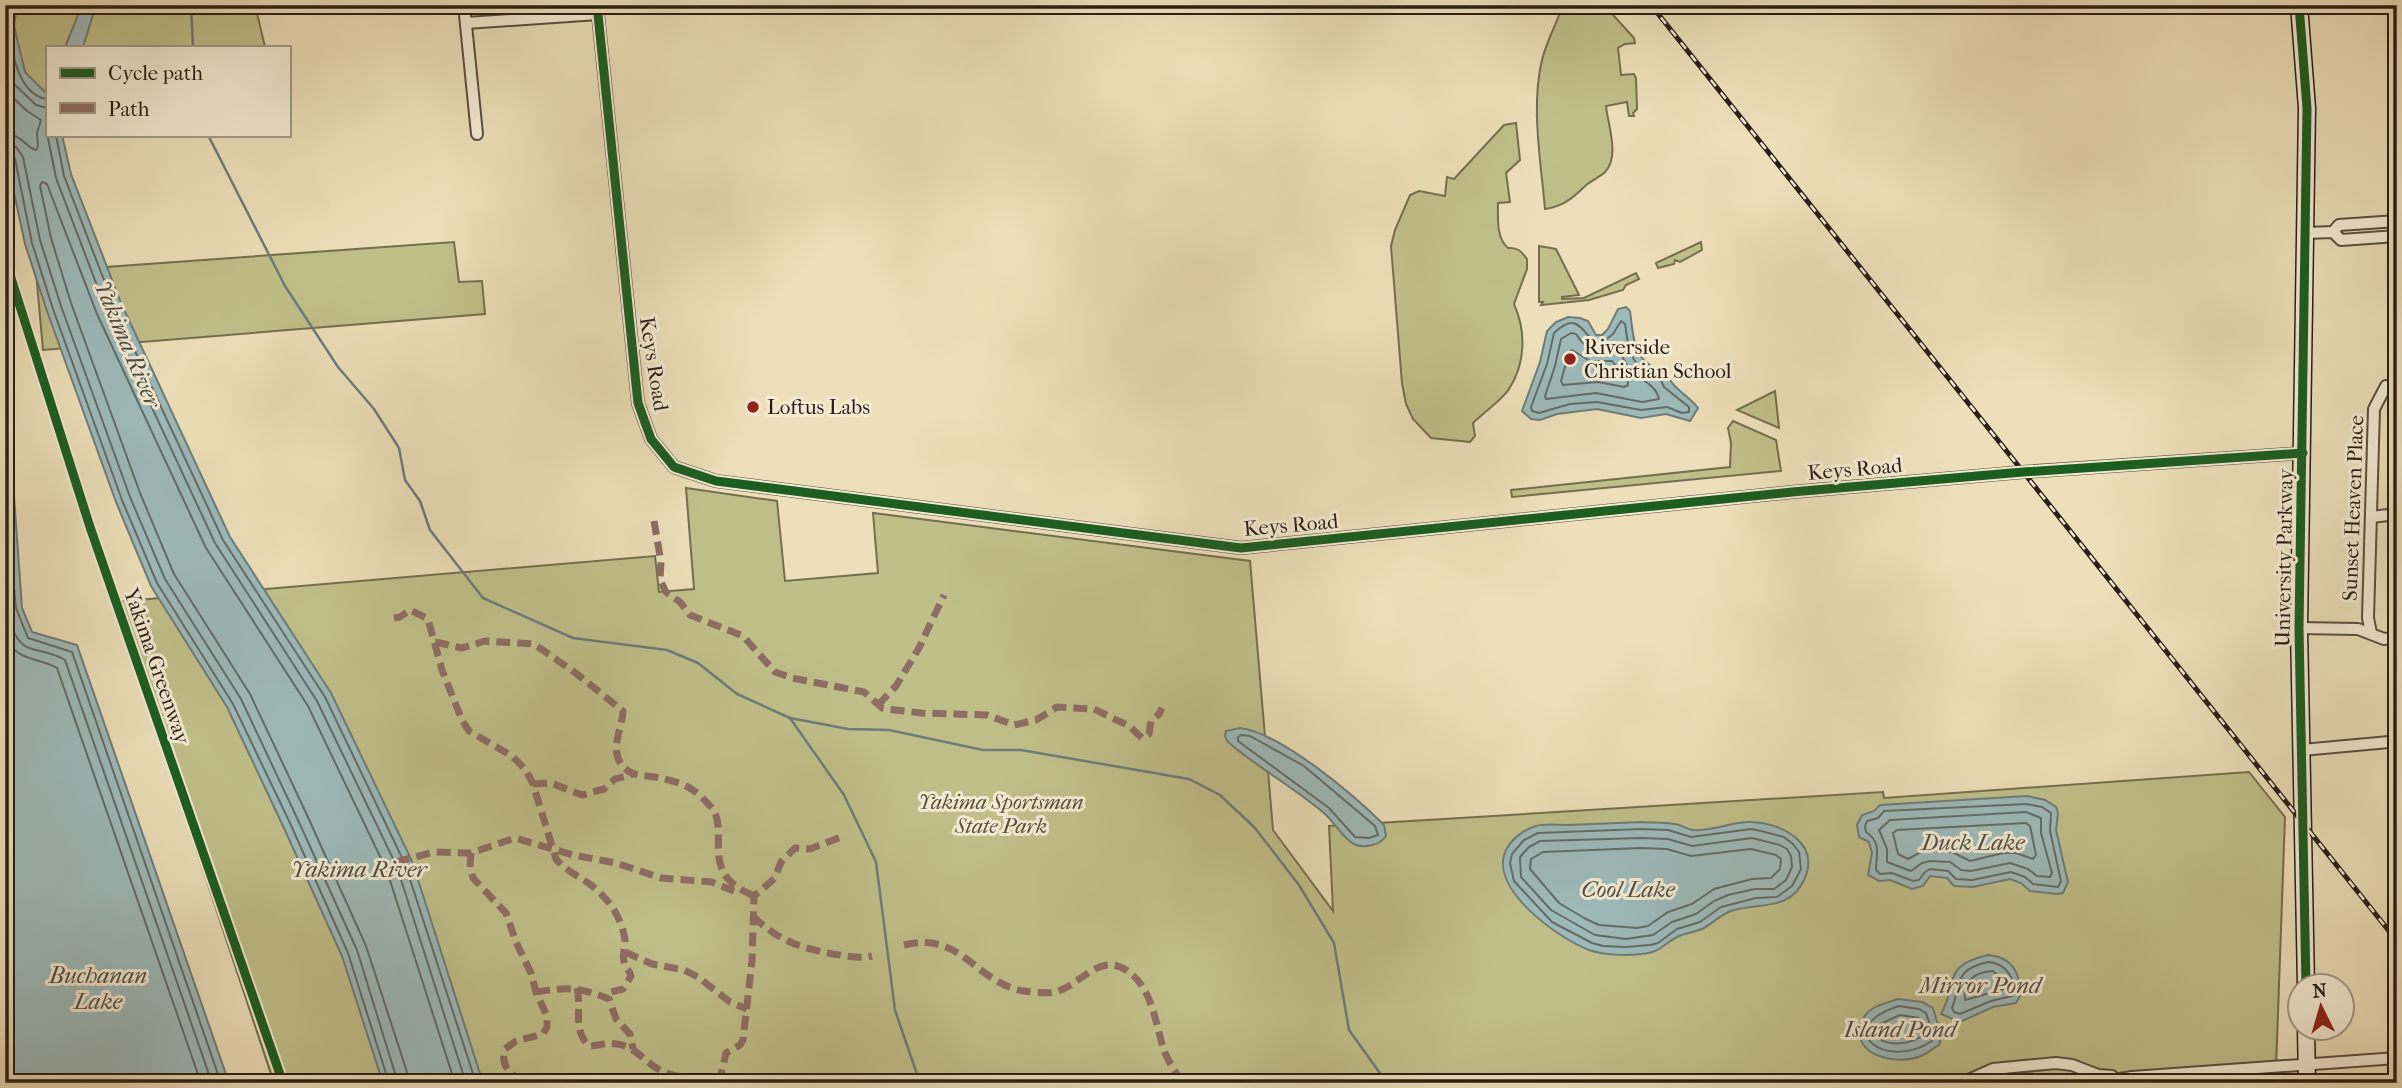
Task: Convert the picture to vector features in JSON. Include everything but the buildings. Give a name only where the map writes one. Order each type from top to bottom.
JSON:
[{"type":"main road","name":"University Parkway","points":[[2299,5],[2307,108],[2299,628],[2306,972]]},
{"type":"main road","points":[[2306,1042],[2307,1083]]},
{"type":"street","points":[[464,5],[477,134]]},
{"type":"street","points":[[466,23],[597,10]]},
{"type":"street","name":"Keys Road","points":[[597,10],[638,403],[651,439],[674,467],[716,481],[1241,548],[1814,490],[2023,472],[2303,453]]},
{"type":"street","points":[[2333,232],[2339,225],[2397,221]]},
{"type":"street","points":[[2305,233],[2333,232],[2341,240],[2397,236]]},
{"type":"street","name":"Sunset Heaven Place","points":[[2371,633],[2368,618],[2374,409],[2386,386]]},
{"type":"street","points":[[2371,517],[2397,514]]},
{"type":"street","points":[[2299,628],[2358,629],[2384,639],[2397,638]]},
{"type":"street","points":[[2302,750],[2397,744]]},
{"type":"street","points":[[2097,1083],[2132,1077],[2397,1058]]},
{"type":"street","points":[[1962,1083],[1993,1069],[2056,1063],[2072,1065],[2098,1075],[2132,1077]]},
{"type":"green space","points":[[12,5],[255,5],[265,46],[46,46],[46,93],[21,95]]},
{"type":"green space","points":[[1563,5],[1604,5],[1634,38],[1635,43],[1618,48],[1621,75],[1634,74],[1636,78],[1637,109],[1633,113],[1634,116],[1629,116],[1627,102],[1606,106],[1612,150],[1609,166],[1603,174],[1570,199],[1545,209],[1537,93],[1543,56]]},
{"type":"green space","points":[[1516,123],[1520,160],[1506,173],[1510,202],[1498,203],[1498,215],[1504,244],[1508,248],[1519,250],[1527,259],[1527,269],[1514,304],[1522,336],[1519,369],[1506,393],[1473,423],[1475,436],[1470,442],[1431,438],[1413,419],[1406,404],[1402,383],[1391,246],[1395,230],[1410,195],[1419,191],[1445,196],[1447,177],[1454,179],[1504,125]]},
{"type":"green space","points":[[454,242],[459,282],[482,281],[485,314],[43,350],[36,272]]},
{"type":"green space","points":[[1701,242],[1702,250],[1680,262],[1675,260],[1674,264],[1658,268],[1656,263]]},
{"type":"green space","points":[[1539,246],[1556,249],[1579,295],[1562,299],[1584,298],[1636,273],[1639,279],[1626,285],[1623,290],[1589,300],[1541,305],[1543,302],[1539,302]]},
{"type":"green space","points":[[1775,391],[1779,428],[1737,410]]},
{"type":"green space","points":[[1733,421],[1776,440],[1781,471],[1512,497],[1511,490],[1730,467],[1731,443],[1728,428]]},
{"type":"green space","name":"Yakima Sportsman State Park","points":[[686,488],[777,501],[785,581],[878,573],[873,513],[1250,561],[1273,830],[1333,911],[1329,826],[1883,792],[1884,798],[2249,772],[2285,817],[2276,1069],[2268,1083],[274,1083],[114,602],[655,556],[659,592],[694,589]]},
{"type":"water","name":"Yakima River","points":[[5,5],[17,5],[14,26],[25,72],[46,93],[46,136],[62,136],[71,174],[121,303],[230,537],[331,693],[412,861],[483,1083],[383,1083],[342,956],[283,826],[227,707],[151,586],[116,502],[25,244],[5,151]]},
{"type":"water","points":[[82,5],[96,5],[83,46],[65,46]]},
{"type":"water","points":[[1626,307],[1630,311],[1634,341],[1641,356],[1647,363],[1666,372],[1672,383],[1698,408],[1690,421],[1666,414],[1641,418],[1597,409],[1557,414],[1540,420],[1531,419],[1522,411],[1540,362],[1547,331],[1556,322],[1568,317],[1580,318],[1588,321],[1596,335],[1602,335],[1618,309]]},
{"type":"water","name":"Buchanan Lake","points":[[5,475],[14,496],[22,608],[32,632],[77,645],[229,1083],[5,1083]]},
{"type":"water","points":[[1240,728],[1276,741],[1316,767],[1384,825],[1386,836],[1380,842],[1368,846],[1352,843],[1325,814],[1228,742],[1226,731]]},
{"type":"water","name":"Duck Lake","points":[[2027,796],[2045,800],[2056,807],[2056,830],[2068,882],[2063,893],[2030,891],[2021,883],[2010,879],[1973,887],[1954,886],[1947,878],[1930,876],[1923,886],[1912,889],[1890,880],[1879,881],[1868,875],[1872,853],[1869,842],[1859,837],[1857,825],[1862,815],[1874,811],[1880,805]]},
{"type":"water","name":"Cool Lake","points":[[1744,822],[1775,826],[1796,838],[1803,846],[1808,867],[1804,880],[1798,890],[1782,901],[1731,911],[1704,928],[1673,939],[1658,950],[1621,955],[1589,950],[1560,934],[1528,909],[1506,879],[1503,863],[1507,848],[1516,837],[1532,827],[1547,824],[1674,824],[1694,830]]},
{"type":"water","name":"Mirror Pond","points":[[1988,955],[2008,962],[2016,972],[2021,994],[2016,1003],[1993,1007],[1960,1022],[1941,1014],[1957,970],[1973,959]]},
{"type":"water","name":"Island Pond","points":[[1898,999],[1922,1002],[1933,1008],[1940,1044],[1924,1055],[1911,1059],[1889,1059],[1868,1050],[1862,1043],[1860,1033],[1864,1017],[1875,1007]]},
{"type":"waterway","points":[[191,5],[193,46]]},
{"type":"waterway","points":[[209,136],[285,286],[338,367],[374,409],[399,448],[405,480],[420,501],[430,530],[483,598],[573,638],[667,650],[698,663],[737,694],[790,718],[844,795],[876,862],[895,1010],[920,1083]]},
{"type":"waterway","points":[[790,718],[848,729],[889,730],[983,750],[1021,750],[1189,779],[1220,795],[1255,828],[1299,885],[1334,943],[1349,1030],[1387,1083]]},
{"type":"railway","points":[[1651,5],[2397,941]]},
{"type":"marked path","points":[[654,521],[661,562],[660,580],[666,592],[680,602],[690,615],[743,636],[775,672],[792,678],[864,692],[882,708],[921,713],[987,715],[1014,725],[1036,720],[1057,707],[1094,709],[1129,726],[1142,738],[1149,734],[1151,721],[1162,708]]},
{"type":"marked path","points":[[878,705],[896,686],[919,648],[944,595]]},
{"type":"marked path","points":[[394,618],[410,610],[428,619],[442,670],[469,731],[512,756],[526,770],[533,784],[556,859],[598,890],[618,917],[625,940],[624,962],[631,976],[623,989],[611,992],[609,999]]},
{"type":"marked path","points":[[435,642],[462,648],[485,641],[534,644],[573,671],[623,711],[617,752],[625,769],[634,774],[683,785],[696,792],[711,807],[718,824],[720,864],[724,873],[736,886],[754,896]]},
{"type":"marked path","points":[[533,784],[551,783],[582,795],[604,789],[615,779],[633,774]]},
{"type":"marked path","points":[[719,1083],[726,1053],[740,1045],[743,1040],[752,961],[754,896],[775,878],[781,862],[795,848],[810,849],[841,837]]},
{"type":"marked path","points":[[396,862],[434,852],[471,853],[515,838],[573,855],[616,863],[661,878],[712,882],[734,891]]},
{"type":"marked path","points":[[471,853],[470,867],[473,878],[506,913],[547,1016],[547,1027],[543,1034],[516,1041],[505,1049],[505,1064],[521,1083]]},
{"type":"marked path","points":[[753,916],[780,937],[800,946],[848,956],[872,956]]},
{"type":"marked path","points":[[904,945],[940,945],[954,951],[991,978],[1023,991],[1055,992],[1098,967],[1107,965],[1126,970],[1135,977],[1148,996],[1166,1054],[1182,1083]]},
{"type":"marked path","points":[[625,952],[652,964],[684,970],[698,977],[730,1002],[747,1009]]},
{"type":"marked path","points":[[577,988],[579,1026],[589,1046],[610,1043],[624,1046],[664,1072],[708,1083]]},
{"type":"marked path","points":[[536,992],[573,989],[609,999],[616,1019],[630,1034],[633,1049]]},
{"type":"cycle path","points":[[597,5],[638,403],[651,439],[674,467],[716,481],[1241,548],[1792,492],[2023,472],[2303,453]]},
{"type":"cycle path","points":[[2299,5],[2307,108],[2299,628],[2306,972]]},
{"type":"cycle path","name":"Yakima Greenway","points":[[5,259],[90,527],[283,1083]]},
{"type":"place","name":"Riverside Christian School","points":[[1570,359]]},
{"type":"place","name":"Loftus Labs","points":[[753,407]]}]
